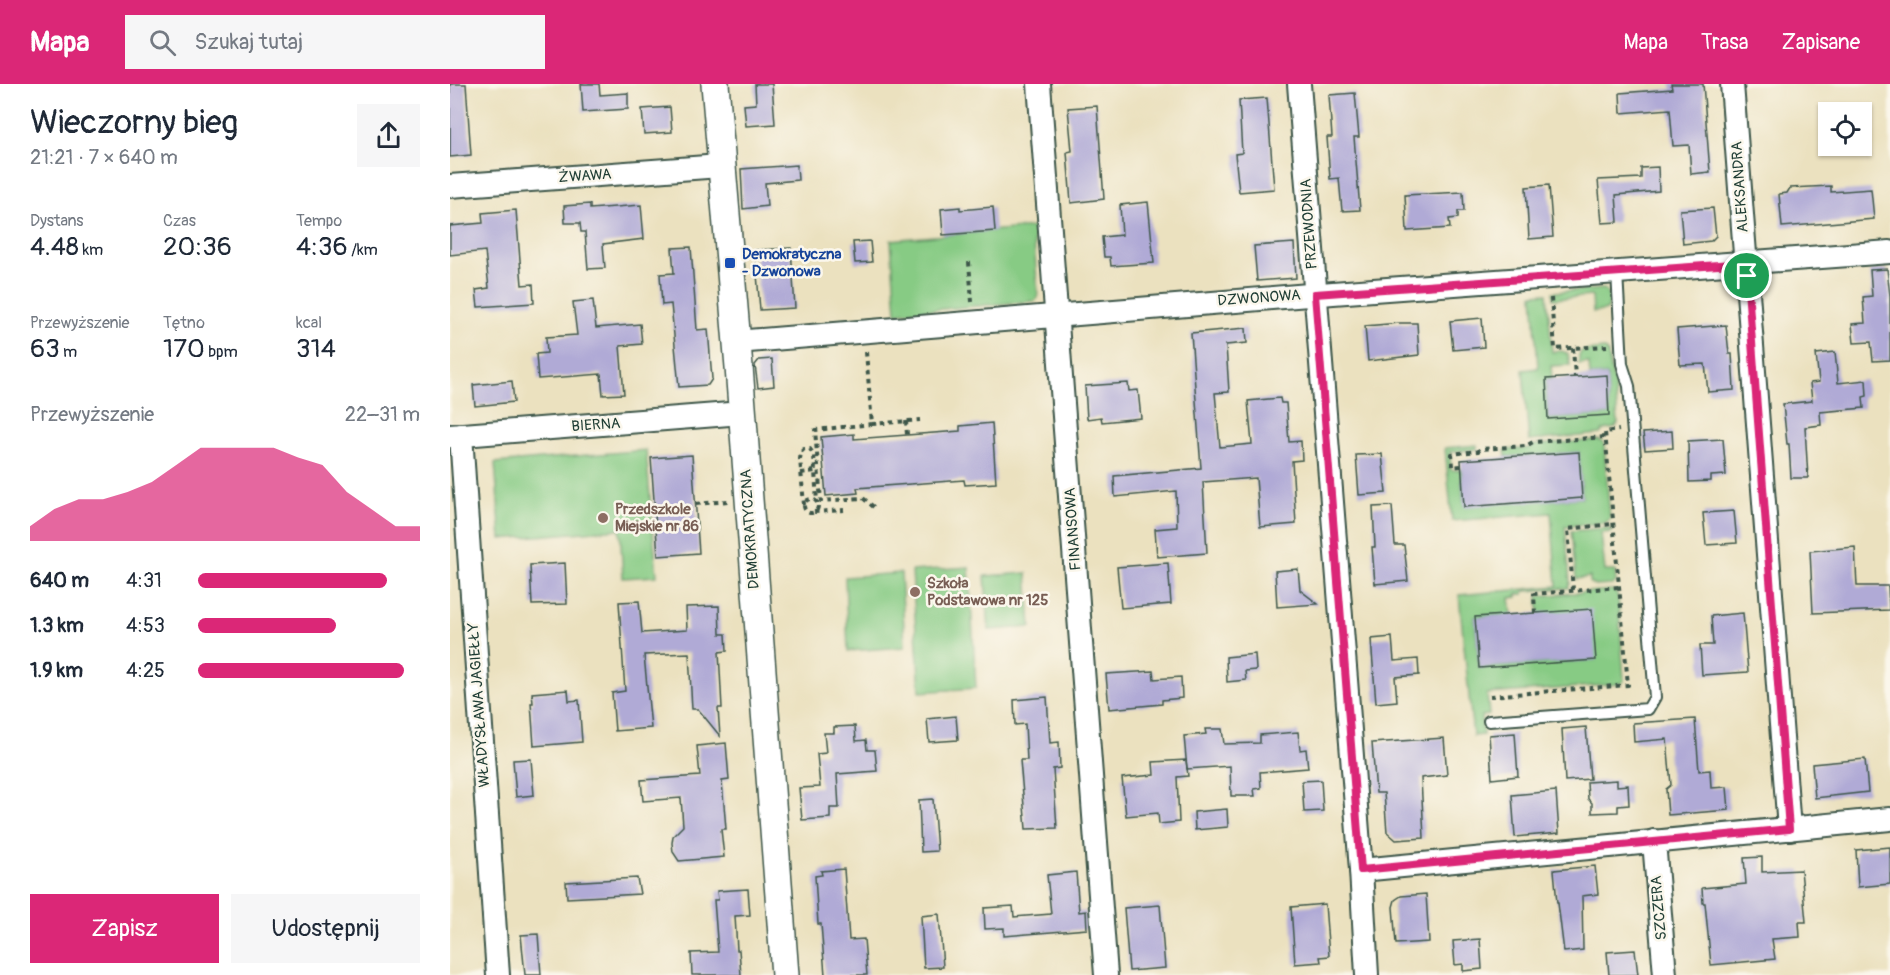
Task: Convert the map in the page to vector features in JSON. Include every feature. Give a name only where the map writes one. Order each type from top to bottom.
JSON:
[{"type":"street","name":"DEMOKRATYCZNA","points":[[715,84],[785,975]]},
{"type":"street","name":"FINANSOWA","points":[[1039,84],[1106,975]]},
{"type":"street","name":"PRZEWODNIA","points":[[1299,84],[1361,870],[1367,975]]},
{"type":"street","name":"ALEKSANDRA","points":[[1732,84],[1789,829]]},
{"type":"street","name":"ŻWAWA","points":[[450,186],[720,166]]},
{"type":"street","name":"DZWONOWA","points":[[736,342],[1315,294],[1890,252]]},
{"type":"street","name":"BIERNA","points":[[456,436],[742,413]]},
{"type":"street","name":"WŁADYSŁAWA JAGIEŁŁY","points":[[456,436],[498,975]]},
{"type":"street","points":[[1361,870],[1890,819]]},
{"type":"street","name":"SZCZERA","points":[[1654,841],[1665,975]]},
{"type":"lane","points":[[1489,721],[1648,709],[1655,697],[1629,386],[1622,364],[1617,272]]},
{"type":"path","points":[[969,262],[972,307]]},
{"type":"path","points":[[1551,296],[1555,349],[1610,346],[1610,353]]},
{"type":"path","points":[[1573,348],[1575,377]]},
{"type":"path","points":[[866,349],[872,424]]},
{"type":"path","points":[[876,509],[863,498],[821,501],[815,430],[921,420]]},
{"type":"path","points":[[1490,696],[1628,685],[1605,432],[1621,430],[1620,420]]},
{"type":"path","points":[[906,422],[907,435]]},
{"type":"path","points":[[1461,466],[1453,467],[1452,454],[1478,452],[1481,448],[1526,446],[1533,442],[1606,437]]},
{"type":"path","points":[[814,512],[817,504],[813,452],[807,449],[801,452],[806,512],[814,512],[844,510]]},
{"type":"path","points":[[801,473],[815,471]]},
{"type":"path","points":[[804,505],[810,500],[817,504]]},
{"type":"path","points":[[696,504],[728,501]]},
{"type":"path","points":[[1573,590],[1568,529],[1613,524]]},
{"type":"path","points":[[1535,613],[1534,594],[1619,587]]},
{"type":"green space","points":[[1033,227],[1038,296],[1035,301],[896,313],[891,240]]},
{"type":"green space","points":[[1604,289],[1609,301],[1608,309],[1604,311],[1593,312],[1592,296],[1553,299],[1553,292]]},
{"type":"green space","points":[[1547,293],[1552,352],[1562,351],[1568,354],[1570,365],[1551,366],[1552,379],[1546,379],[1548,419],[1609,415],[1607,375],[1590,376],[1589,363],[1579,364],[1579,355],[1582,351],[1605,349],[1615,387],[1618,423],[1615,428],[1603,430],[1600,434],[1529,441],[1523,370],[1538,368],[1533,294]]},
{"type":"green space","points":[[1599,440],[1604,444],[1610,519],[1605,523],[1565,526],[1570,583],[1568,588],[1524,591],[1524,594],[1517,594],[1517,597],[1510,598],[1512,615],[1475,617],[1479,668],[1595,660],[1539,613],[1538,596],[1612,590],[1618,596],[1624,681],[1620,684],[1487,694],[1489,715],[1481,716],[1483,735],[1473,736],[1459,595],[1557,586],[1551,513],[1452,521],[1445,448],[1477,445],[1477,449],[1450,452],[1451,470],[1461,470],[1464,506],[1582,498],[1579,452],[1506,457],[1505,450],[1530,448],[1533,445]]},
{"type":"green space","points":[[646,450],[657,576],[623,578],[620,529],[501,539],[495,463]]},
{"type":"green space","points":[[1611,529],[1611,532],[1601,533],[1605,571],[1615,571],[1616,582],[1612,585],[1596,586],[1590,583],[1590,577],[1576,579],[1571,531]]},
{"type":"green space","points":[[969,567],[976,688],[920,692],[912,571]]},
{"type":"green space","points":[[901,573],[905,647],[848,651],[845,577]]},
{"type":"green space","points":[[1027,573],[1031,627],[989,630],[985,576]]},
{"type":"building","points":[[450,84],[466,84],[471,155],[450,157]]},
{"type":"building","points":[[581,84],[599,84],[600,95],[628,93],[628,109],[583,112]]},
{"type":"building","points":[[755,84],[772,84],[775,124],[746,126],[744,105],[756,104]]},
{"type":"building","points":[[1671,84],[1703,84],[1710,172],[1691,174],[1689,145],[1673,146],[1670,109],[1621,113],[1620,93],[1672,89]]},
{"type":"building","points":[[1355,93],[1359,137],[1354,137],[1360,210],[1342,211],[1339,178],[1330,179],[1327,137],[1332,137],[1329,95]]},
{"type":"building","points":[[1267,98],[1274,189],[1239,192],[1235,154],[1242,153],[1239,100]]},
{"type":"building","points":[[1097,106],[1104,199],[1071,203],[1067,152],[1072,151],[1068,108]]},
{"type":"building","points":[[670,107],[672,132],[644,134],[642,109]]},
{"type":"building","points":[[797,165],[798,180],[765,183],[767,206],[743,209],[741,169]]},
{"type":"building","points":[[1658,167],[1659,191],[1616,195],[1618,222],[1602,223],[1598,180],[1641,178],[1641,168]]},
{"type":"building","points":[[1549,185],[1553,237],[1529,239],[1526,187]]},
{"type":"building","points":[[1831,186],[1831,192],[1871,189],[1874,219],[1782,227],[1779,194],[1787,193],[1790,188]]},
{"type":"building","points":[[1463,192],[1464,211],[1458,211],[1458,218],[1449,219],[1450,228],[1407,231],[1405,195]]},
{"type":"building","points":[[1148,202],[1154,263],[1111,266],[1110,257],[1104,257],[1102,237],[1122,235],[1120,205]]},
{"type":"building","points":[[590,204],[590,209],[641,205],[644,239],[603,244],[605,268],[588,269],[585,232],[581,232],[580,223],[565,223],[564,206]]},
{"type":"building","points":[[960,207],[960,210],[993,207],[995,231],[943,235],[941,209]]},
{"type":"building","points":[[1713,208],[1716,236],[1711,241],[1683,244],[1680,210]]},
{"type":"building","points":[[516,210],[522,285],[533,284],[534,303],[478,307],[476,290],[489,288],[485,251],[450,255],[450,226],[483,223],[482,213]]},
{"type":"building","points":[[870,241],[872,262],[855,263],[853,242]]},
{"type":"building","points":[[1294,243],[1296,278],[1257,281],[1254,246]]},
{"type":"building","points":[[691,247],[697,330],[708,329],[712,379],[708,385],[679,387],[671,304],[662,305],[660,274],[674,273],[672,248]]},
{"type":"building","points":[[791,248],[795,308],[760,310],[755,250]]},
{"type":"building","points":[[1887,269],[1890,296],[1890,360],[1873,361],[1871,342],[1854,343],[1852,324],[1865,323],[1863,297],[1872,296],[1870,270]]},
{"type":"building","points":[[593,300],[596,328],[640,324],[642,344],[620,346],[624,394],[603,395],[601,374],[538,379],[536,354],[547,353],[546,337],[577,335],[573,302]]},
{"type":"building","points":[[1482,318],[1484,347],[1453,350],[1450,321]]},
{"type":"building","points":[[1417,323],[1419,355],[1368,361],[1365,326]]},
{"type":"building","points":[[1726,325],[1729,354],[1732,354],[1734,390],[1708,392],[1705,364],[1680,365],[1677,329]]},
{"type":"building","points":[[1246,328],[1247,343],[1226,345],[1229,392],[1215,393],[1220,447],[1252,444],[1248,401],[1280,398],[1281,403],[1286,403],[1289,442],[1301,441],[1302,460],[1292,461],[1296,524],[1260,527],[1256,478],[1203,482],[1207,553],[1157,557],[1155,529],[1177,527],[1176,491],[1115,497],[1114,476],[1201,468],[1191,333]]},
{"type":"building","points":[[1835,352],[1838,383],[1866,380],[1867,396],[1863,397],[1864,408],[1820,412],[1821,425],[1805,427],[1808,478],[1791,478],[1783,404],[1812,401],[1810,383],[1819,382],[1816,354]]},
{"type":"building","points":[[772,359],[774,386],[758,388],[755,365],[759,360]]},
{"type":"building","points":[[1607,375],[1609,415],[1548,419],[1546,379]]},
{"type":"building","points":[[512,381],[514,402],[475,406],[473,385]]},
{"type":"building","points":[[1128,383],[1129,391],[1138,390],[1141,418],[1102,422],[1101,417],[1087,419],[1085,386]]},
{"type":"building","points":[[992,423],[996,483],[965,485],[964,480],[857,488],[858,493],[826,496],[821,437],[854,434],[854,439],[960,431],[960,426]]},
{"type":"building","points":[[1672,431],[1673,448],[1645,450],[1643,433]]},
{"type":"building","points":[[1723,439],[1726,475],[1711,476],[1711,481],[1689,482],[1688,441]]},
{"type":"building","points":[[1579,452],[1582,498],[1464,507],[1461,460]]},
{"type":"building","points":[[1382,454],[1386,493],[1359,495],[1356,455]]},
{"type":"building","points":[[692,455],[699,553],[658,556],[651,458]]},
{"type":"building","points":[[1392,506],[1395,545],[1404,545],[1408,581],[1375,584],[1372,547],[1375,547],[1373,507]]},
{"type":"building","points":[[1734,511],[1737,543],[1706,545],[1703,513]]},
{"type":"building","points":[[1855,547],[1857,586],[1888,586],[1889,610],[1813,613],[1810,551]]},
{"type":"building","points":[[565,563],[567,604],[532,605],[530,565]]},
{"type":"building","points":[[1168,563],[1171,604],[1121,608],[1117,567]]},
{"type":"building","points":[[1298,569],[1300,590],[1318,604],[1277,607],[1275,571]]},
{"type":"building","points":[[639,601],[642,633],[687,630],[686,607],[719,606],[720,634],[726,634],[727,651],[719,652],[722,708],[718,708],[720,736],[698,709],[692,709],[689,653],[644,655],[651,728],[615,731],[612,693],[625,691],[619,602]]},
{"type":"building","points":[[1592,609],[1596,660],[1479,668],[1475,617]]},
{"type":"building","points":[[1743,613],[1748,672],[1702,675],[1700,645],[1713,645],[1711,616]]},
{"type":"building","points":[[1392,637],[1394,661],[1418,659],[1419,675],[1395,677],[1397,701],[1376,703],[1371,639]]},
{"type":"building","points":[[1255,654],[1256,670],[1245,671],[1246,680],[1227,682],[1226,657]]},
{"type":"building","points":[[1153,671],[1154,679],[1181,677],[1182,698],[1162,700],[1162,704],[1109,709],[1106,674]]},
{"type":"building","points":[[568,690],[569,701],[579,700],[582,742],[534,746],[532,693]]},
{"type":"building","points":[[1047,697],[1050,743],[1059,742],[1060,768],[1053,769],[1057,828],[1026,829],[1020,760],[1027,760],[1025,724],[1015,725],[1014,700]]},
{"type":"building","points":[[956,716],[958,740],[929,742],[927,719]]},
{"type":"building","points":[[1695,719],[1699,771],[1710,770],[1711,788],[1727,787],[1729,810],[1668,815],[1666,789],[1671,785],[1667,739],[1634,742],[1633,723]]},
{"type":"building","points":[[855,726],[856,741],[866,740],[867,750],[875,750],[877,771],[837,774],[839,808],[830,808],[830,818],[802,820],[799,788],[820,787],[817,754],[826,753],[824,733],[834,733],[834,727]]},
{"type":"building","points":[[1586,727],[1590,779],[1565,781],[1562,729]]},
{"type":"building","points":[[1205,729],[1222,729],[1224,744],[1260,743],[1260,735],[1298,732],[1300,750],[1306,749],[1308,768],[1260,772],[1261,788],[1254,789],[1255,796],[1231,796],[1230,766],[1187,769],[1184,736],[1206,734]]},
{"type":"building","points":[[1515,733],[1518,776],[1492,779],[1489,735]]},
{"type":"building","points":[[1444,738],[1447,775],[1421,778],[1424,838],[1396,840],[1387,832],[1384,793],[1376,793],[1372,743]]},
{"type":"building","points":[[726,743],[729,780],[722,781],[726,829],[721,829],[724,857],[679,861],[673,852],[672,843],[673,836],[683,826],[681,798],[643,801],[641,780],[700,776],[697,746]]},
{"type":"building","points":[[531,759],[534,795],[516,797],[513,760]]},
{"type":"building","points":[[1865,759],[1868,792],[1815,798],[1812,764]]},
{"type":"building","points":[[1186,760],[1188,776],[1177,777],[1179,822],[1159,824],[1158,813],[1126,816],[1122,778],[1154,775],[1153,762]]},
{"type":"building","points":[[1321,780],[1323,811],[1304,812],[1302,781]]},
{"type":"building","points":[[1617,780],[1617,786],[1628,785],[1629,805],[1618,806],[1618,812],[1592,813],[1587,782]]},
{"type":"building","points":[[1556,791],[1559,833],[1515,837],[1512,795]]},
{"type":"building","points":[[933,799],[937,851],[921,852],[919,800]]},
{"type":"building","points":[[1227,809],[1228,827],[1195,830],[1194,812]]},
{"type":"building","points":[[1890,847],[1890,884],[1858,887],[1856,850]]},
{"type":"building","points":[[1762,857],[1762,872],[1801,870],[1806,922],[1799,922],[1800,937],[1772,939],[1775,959],[1711,965],[1702,888],[1746,884],[1744,858]]},
{"type":"building","points":[[1595,866],[1598,894],[1582,896],[1583,950],[1564,952],[1554,870]]},
{"type":"building","points":[[844,869],[849,940],[864,939],[867,975],[825,975],[821,924],[818,924],[815,876],[822,875],[821,871]]},
{"type":"building","points":[[1076,872],[1079,912],[1086,911],[1087,929],[1004,936],[1004,928],[985,929],[984,908],[1013,906],[1014,917],[1051,914],[1047,875]]},
{"type":"building","points":[[637,878],[640,894],[567,898],[566,882]]},
{"type":"building","points":[[748,889],[750,915],[735,916],[741,975],[692,975],[691,953],[718,952],[714,900],[718,900],[717,891]]},
{"type":"building","points":[[1426,894],[1429,942],[1396,944],[1393,907],[1395,900],[1401,896]]},
{"type":"building","points":[[1325,904],[1329,956],[1320,957],[1321,962],[1295,964],[1291,907]]},
{"type":"building","points":[[1160,905],[1165,968],[1129,971],[1124,908]]},
{"type":"building","points":[[939,914],[943,967],[924,968],[921,916]]},
{"type":"building","points":[[538,934],[541,975],[525,975],[521,935]]},
{"type":"building","points":[[1480,939],[1482,969],[1463,971],[1463,964],[1455,965],[1453,941]]},
{"type":"building","points":[[1635,950],[1638,975],[1609,975],[1607,952]]},
{"type":"place","name":"Demokratyczna - Dzwonowa","points":[[730,263]]},
{"type":"place","name":"Przedszkole Miejskie nr 86","points":[[603,518]]},
{"type":"place","name":"Szkoła Podstawowa nr 125","points":[[915,592]]},
{"type":"route","points":[[1746,263],[1747,276],[1789,829],[1361,870],[1315,294],[1746,263]]}]
